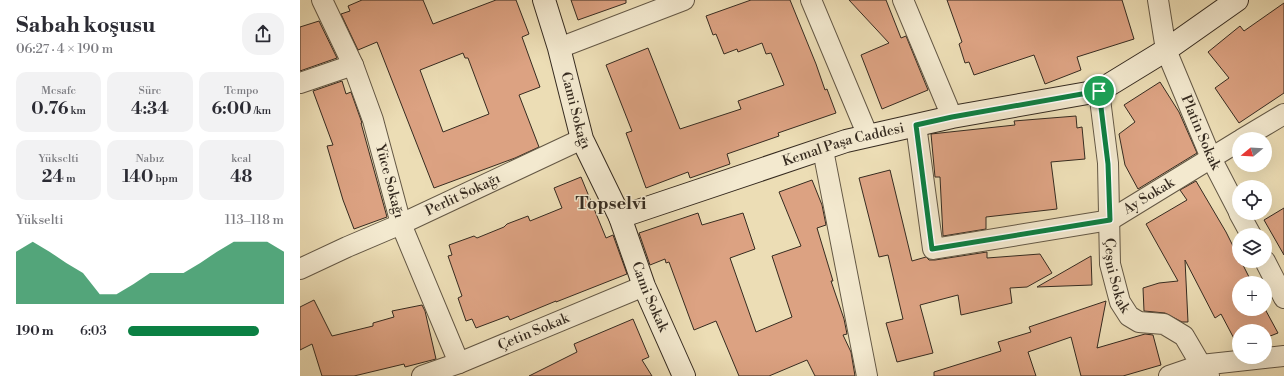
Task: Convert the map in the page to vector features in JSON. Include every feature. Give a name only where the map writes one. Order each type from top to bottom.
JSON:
[{"type":"street","name":"Yüce Sokağı","points":[[322,0],[352,65],[373,120],[401,224],[459,363]]},
{"type":"street","name":"Cami Sokağı","points":[[544,0],[559,48],[582,139],[620,217]]},
{"type":"street","points":[[559,48],[684,0]]},
{"type":"street","points":[[811,0],[868,136]]},
{"type":"street","points":[[903,0],[952,117]]},
{"type":"street","name":"Platin Sokak","points":[[1158,0],[1166,50],[1211,158],[1232,199]]},
{"type":"street","name":"Kemal Paşa Caddesi","points":[[620,217],[846,141],[952,117],[1099,91],[1166,50],[1237,0]]},
{"type":"street","points":[[300,83],[352,65]]},
{"type":"street","name":"Çeşni Sokak","points":[[1099,91],[1108,164],[1110,264],[1120,302],[1129,316],[1139,322],[1164,324],[1184,336],[1205,371]]},
{"type":"street","points":[[1254,132],[1284,114]]},
{"type":"street","name":"Ay Sokak","points":[[916,125],[932,249],[1110,220],[1232,145]]},
{"type":"street","name":"Perlit Sokağı","points":[[300,269],[401,224],[582,139]]},
{"type":"street","points":[[823,150],[867,376]]},
{"type":"street","name":"Cami Sokak","points":[[620,217],[644,286],[684,376]]},
{"type":"street","points":[[1269,268],[1284,298]]},
{"type":"street","name":"Çetin Sokak","points":[[422,376],[459,363],[644,286]]},
{"type":"street","points":[[1169,376],[1205,371],[1284,356]]},
{"type":"building","points":[[362,0],[423,0],[433,24],[496,0],[516,0],[529,34],[522,37],[540,87],[519,95],[539,147],[515,158],[434,188],[377,42],[358,50],[341,14],[350,11],[348,6]],"holes":[[[463,53],[465,58],[468,58],[489,114],[443,132],[420,70]]]},
{"type":"building","points":[[571,0],[626,0],[626,3],[578,20]]},
{"type":"building","points":[[751,0],[790,0],[825,90],[827,89],[836,113],[778,133],[779,136],[727,154],[730,164],[690,178],[688,172],[646,188],[626,133],[632,131],[606,65],[648,48],[680,129],[741,109],[738,101],[784,85],[771,53],[766,54],[762,43],[738,52],[737,49],[724,54],[716,34],[713,35],[706,16]]},
{"type":"building","points":[[849,0],[886,0],[901,38],[906,36],[928,90],[882,109],[861,55],[889,43]]},
{"type":"building","points":[[947,0],[1122,0],[1134,39],[1077,57],[1081,70],[1045,84],[1034,55],[974,75],[969,62],[965,63],[959,44],[962,42]]},
{"type":"building","points":[[1284,3],[1284,93],[1239,123],[1215,88],[1229,78],[1208,52],[1240,26],[1244,31]]},
{"type":"building","points":[[319,21],[337,58],[300,71],[300,27]]},
{"type":"building","points":[[342,81],[346,94],[351,92],[362,123],[387,217],[354,229],[343,200],[327,146],[333,145],[313,91]]},
{"type":"building","points":[[1160,82],[1179,112],[1197,153],[1138,189],[1125,165],[1119,134],[1135,122],[1124,105]]},
{"type":"building","points":[[1076,116],[1077,128],[1082,127],[1085,159],[1051,162],[1057,209],[986,217],[986,229],[943,236],[940,177],[935,177],[931,134],[1015,125],[1014,121]]},
{"type":"building","points":[[890,170],[912,261],[926,257],[929,260],[935,260],[987,252],[987,258],[1040,254],[1052,273],[1027,287],[1010,288],[1012,303],[961,315],[958,295],[920,305],[933,353],[897,362],[886,323],[903,319],[888,255],[879,257],[859,178]]},
{"type":"building","points":[[581,177],[606,238],[613,235],[627,274],[510,320],[508,316],[476,328],[472,319],[466,321],[458,298],[462,296],[448,256],[452,255],[449,245],[474,236],[477,238],[528,216],[530,221],[562,208],[554,188]]},
{"type":"building","points":[[812,180],[822,205],[826,225],[817,228],[833,281],[831,281],[844,319],[847,334],[843,335],[851,352],[855,376],[815,376],[807,360],[769,376],[739,376],[716,321],[694,330],[669,262],[666,263],[665,259],[650,265],[639,233],[698,213],[702,225],[743,213],[755,249],[730,258],[756,332],[792,317],[772,256],[801,246],[779,192]]},
{"type":"building","points":[[1196,181],[1232,244],[1232,268],[1244,268],[1248,276],[1232,276],[1232,316],[1269,316],[1278,333],[1272,335],[1272,324],[1232,324],[1232,335],[1221,314],[1215,318],[1185,260],[1188,322],[1182,322],[1165,313],[1144,311],[1143,288],[1159,283],[1178,281],[1146,224],[1187,200],[1180,190]]},
{"type":"building","points":[[1284,208],[1284,255],[1272,234],[1272,228],[1269,228],[1264,220],[1272,220],[1272,215]]},
{"type":"building","points":[[1091,256],[1092,285],[1037,287]]},
{"type":"building","points":[[314,300],[332,336],[373,326],[373,323],[394,317],[392,311],[422,305],[425,311],[436,359],[405,367],[404,364],[354,376],[322,376],[312,344],[300,350],[300,307]]},
{"type":"building","points":[[1106,301],[1097,348],[1145,334],[1153,335],[1161,365],[1123,376],[1081,376],[1071,337],[1028,352],[1036,376],[934,376],[934,372],[1001,351],[998,342],[1031,332],[1029,327]]},
{"type":"building","points":[[633,319],[649,357],[642,360],[652,376],[529,376],[577,352],[574,344]]},
{"type":"district","name":"Topselvi","points":[[611,203]]},
{"type":"route","points":[[1099,91],[1108,164],[1110,220],[932,249],[916,125],[952,117],[1099,91]]}]
